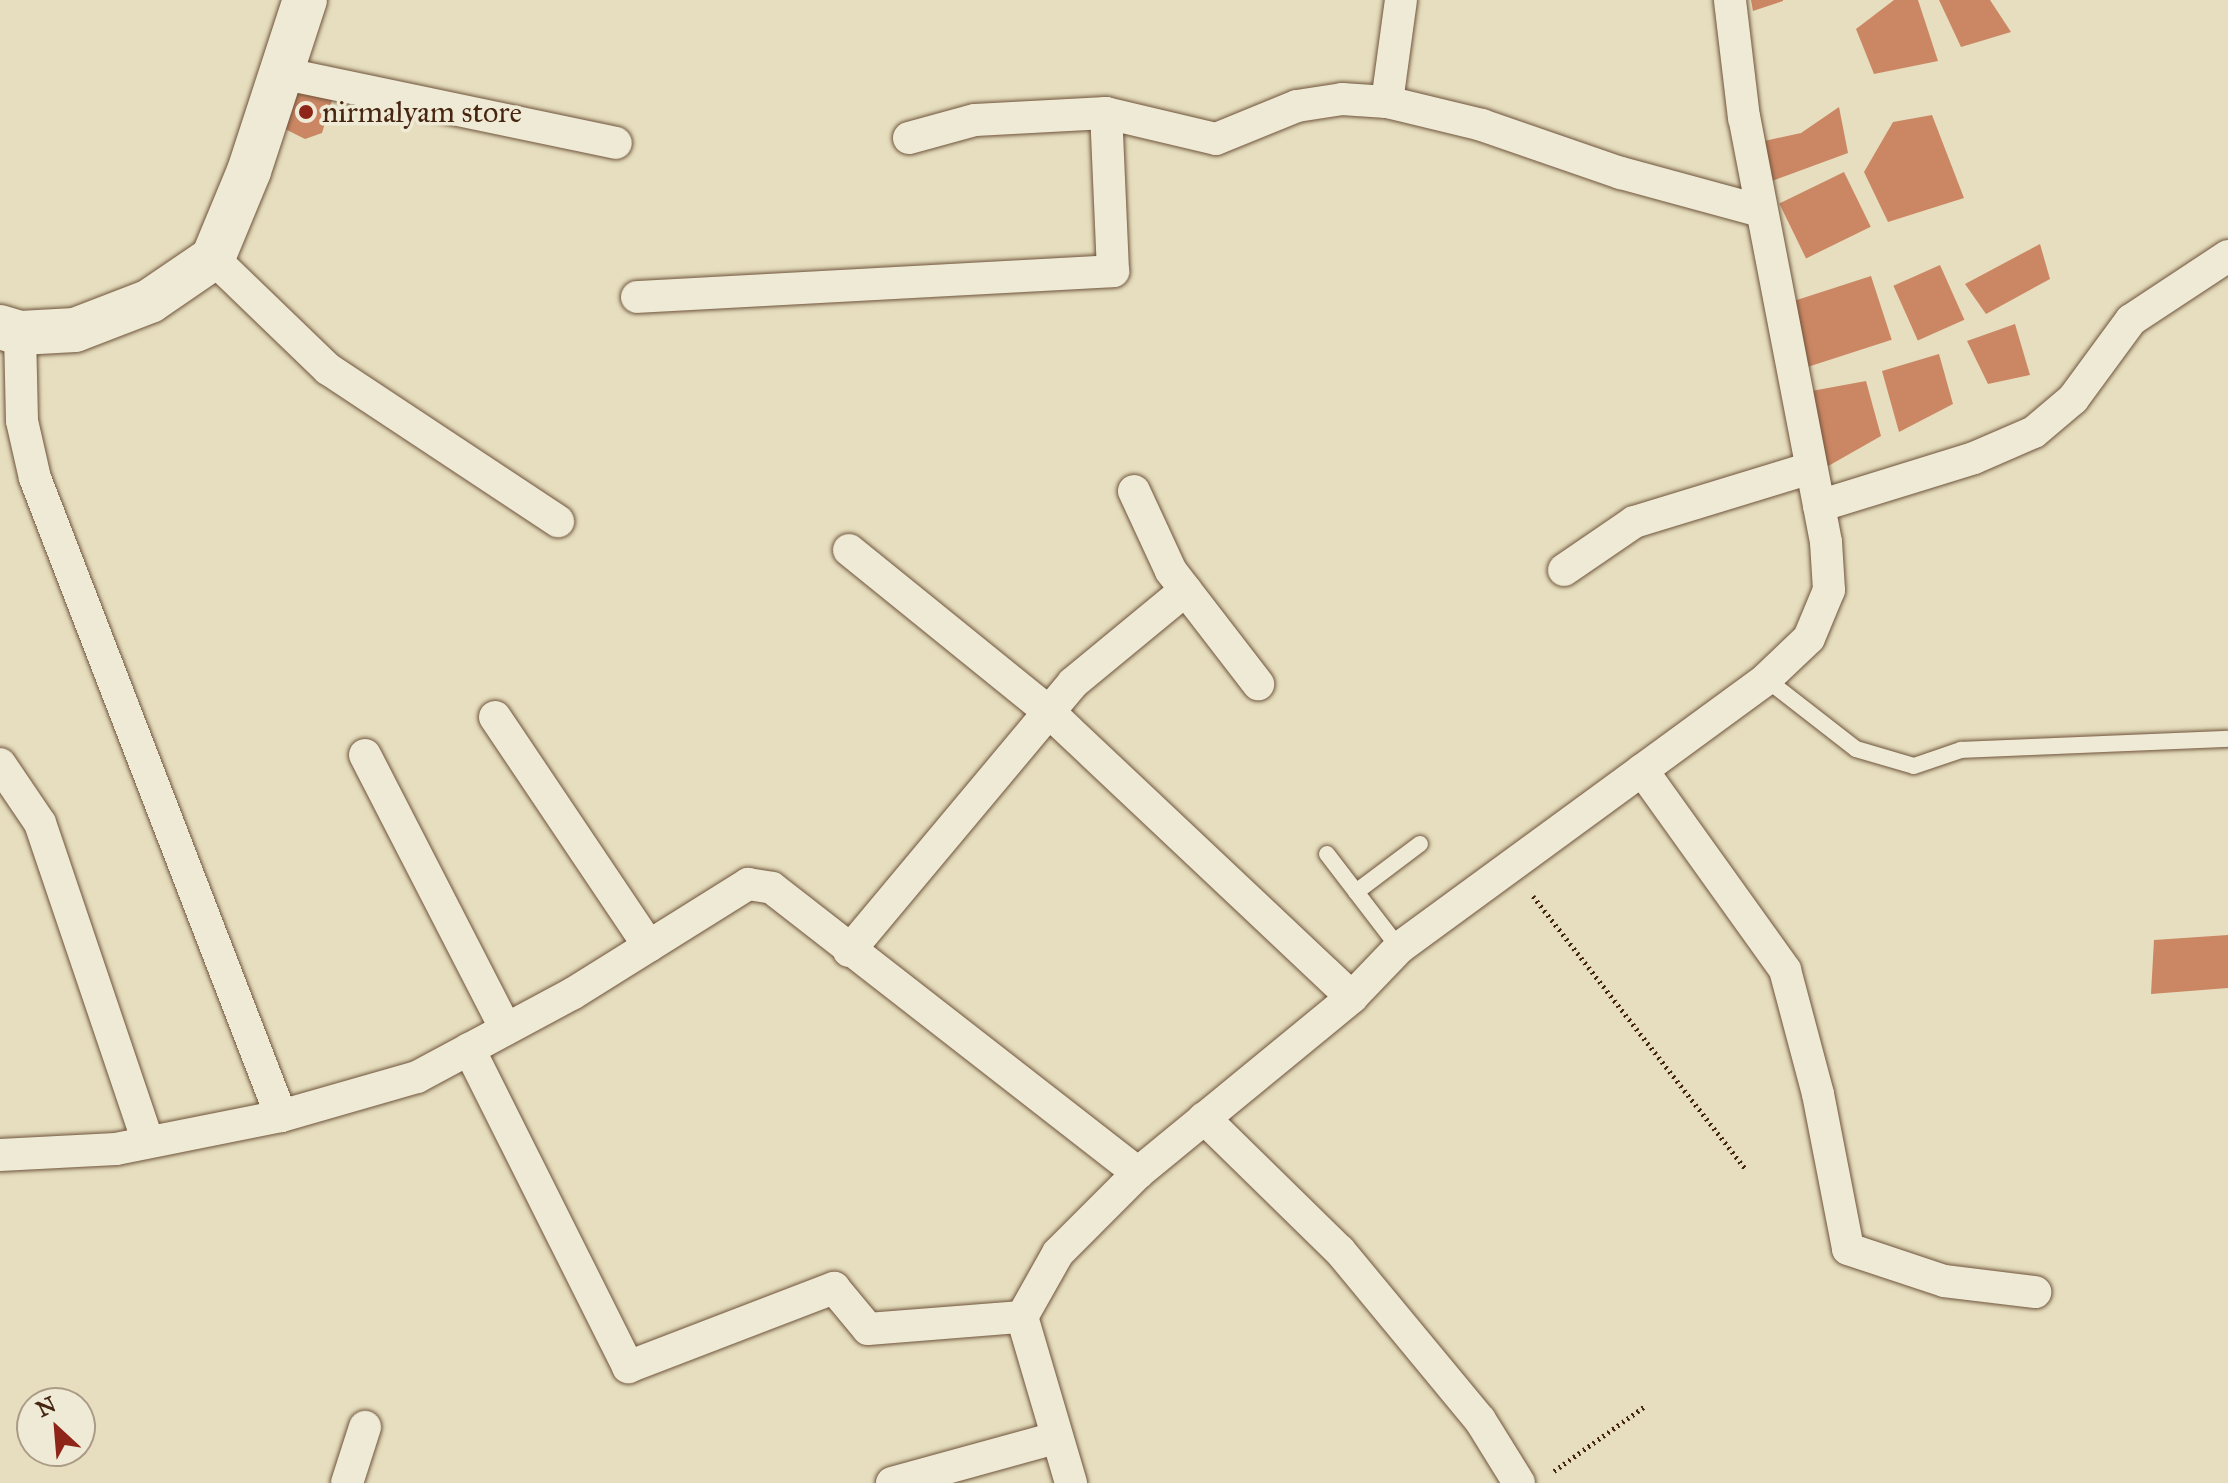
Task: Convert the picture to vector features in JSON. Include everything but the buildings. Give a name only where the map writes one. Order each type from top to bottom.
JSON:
[{"type":"street","points":[[281,1116],[35,478],[22,421],[10,330],[75,330],[150,301],[213,258],[305,0]]},
{"type":"street","points":[[1387,102],[1401,0]]},
{"type":"street","points":[[1071,1483],[1055,1438],[1022,1317],[1058,1253],[1138,1173],[1352,997],[1399,948],[1512,869],[1766,679],[1809,638],[1829,590],[1819,506],[1761,211],[1730,0]]},
{"type":"street","points":[[281,73],[616,143]]},
{"type":"street","points":[[909,138],[975,120],[1106,113],[1216,139],[1297,106],[1342,99],[1387,102],[1482,125],[1621,173],[1761,211]]},
{"type":"street","points":[[637,297],[1113,271],[1106,113]]},
{"type":"street","points":[[1819,506],[1974,458],[2034,432],[2073,399],[2131,320],[2228,256]]},
{"type":"street","points":[[213,258],[328,369],[558,521]]},
{"type":"street","points":[[1564,570],[1634,522],[1811,468]]},
{"type":"street","points":[[1134,491],[1171,571],[1258,684]]},
{"type":"street","points":[[849,550],[1048,711],[1352,997]]},
{"type":"street","points":[[849,951],[1073,683],[1186,590]]},
{"type":"street","points":[[495,717],[649,946]]},
{"type":"street","points":[[365,755],[506,1029]]},
{"type":"street","points":[[0,764],[40,823],[148,1142]]},
{"type":"street","points":[[1642,770],[1785,970],[1818,1094],[1848,1249],[1944,1281],[2035,1292]]},
{"type":"street","points":[[0,1155],[148,1142],[281,1116],[417,1077],[649,946],[748,884],[772,888],[1138,1173]]},
{"type":"street","points":[[469,1049],[628,1367],[834,1288],[868,1329],[1022,1317]]},
{"type":"street","points":[[1204,1118],[1340,1251],[1480,1420],[1534,1479]]},
{"type":"street","points":[[347,1483],[365,1427]]},
{"type":"street","points":[[892,1483],[1055,1438]]},
{"type":"lane","points":[[1766,679],[1856,749],[1914,766],[1961,750],[2228,739]]},
{"type":"lane","points":[[1356,892],[1420,844]]},
{"type":"lane","points":[[1327,854],[1399,948]]},
{"type":"path","points":[[1512,869],[1746,1170]]},
{"type":"path","points":[[1534,1479],[1645,1406]]},
{"type":"place","name":"nirmalyam store","points":[[306,112]]}]
